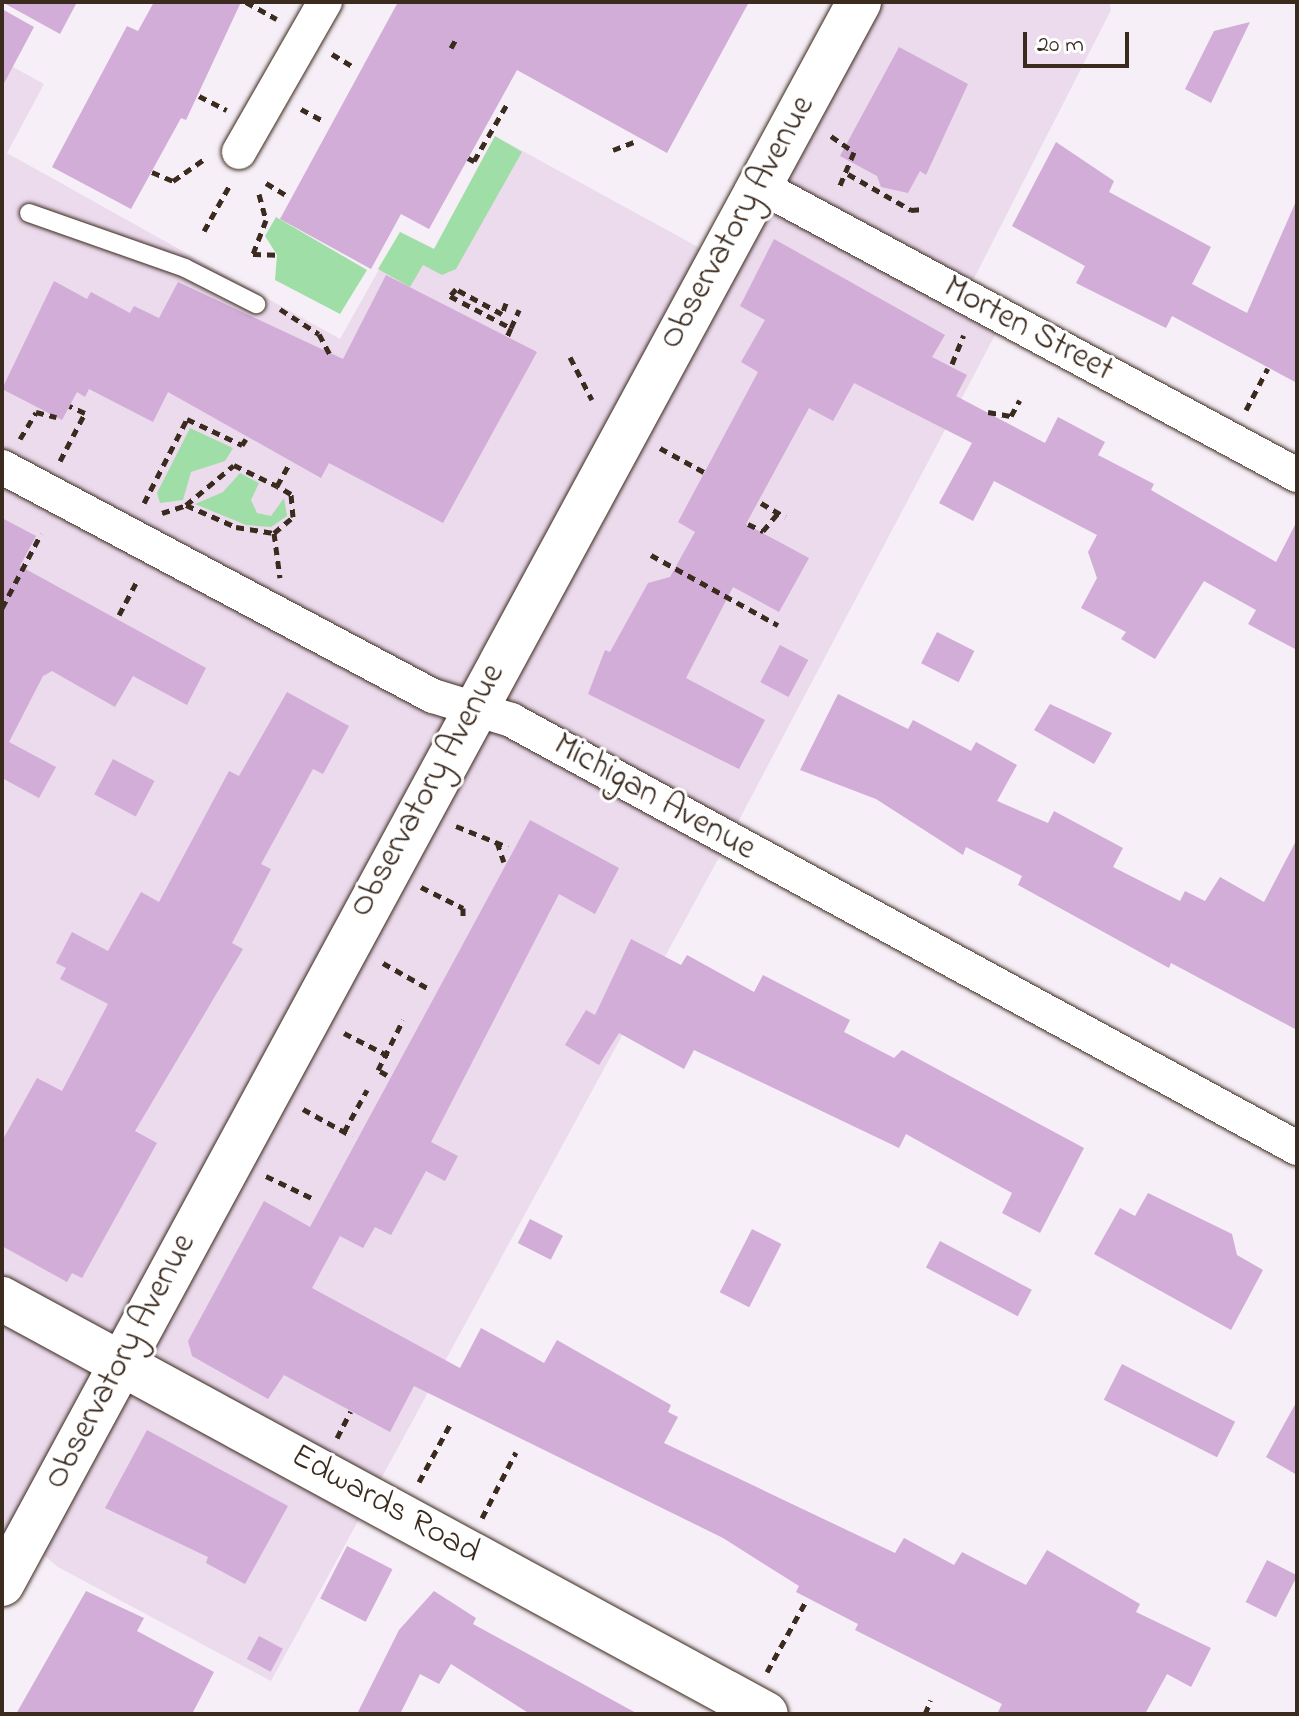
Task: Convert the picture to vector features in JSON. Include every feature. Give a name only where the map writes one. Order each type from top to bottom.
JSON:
[{"type":"main road","name":"Observatory Avenue","points":[[2,1584],[471,708],[859,2]]},
{"type":"main road","name":"Edwards Road","points":[[2,1299],[766,1695]]},
{"type":"street","points":[[239,152],[325,2]]},
{"type":"street","name":"Morten Street","points":[[760,186],[1297,475]]},
{"type":"street","name":"Michigan Avenue","points":[[10,455],[433,696],[511,720],[1297,1148]]},
{"type":"lane","points":[[29,213],[185,268],[256,304]]},
{"type":"path","points":[[451,48],[457,37]]},
{"type":"path","points":[[327,51],[355,68]]},
{"type":"path","points":[[468,158],[474,161],[507,104]]},
{"type":"path","points":[[297,107],[324,121]]},
{"type":"path","points":[[829,135],[854,152],[848,174],[836,194]]},
{"type":"path","points":[[613,150],[634,142]]},
{"type":"path","points":[[204,231],[232,181],[239,152]]},
{"type":"path","points":[[152,172],[173,181],[205,159]]},
{"type":"path","points":[[848,174],[911,210],[924,209]]},
{"type":"path","points":[[266,183],[286,195]]},
{"type":"path","points":[[259,194],[266,220],[253,254],[277,255]]},
{"type":"path","points":[[506,303],[502,314],[456,289],[450,296],[511,328]]},
{"type":"path","points":[[256,304],[262,299],[319,334],[330,355]]},
{"type":"path","points":[[507,337],[519,310]]},
{"type":"path","points":[[952,364],[966,331]]},
{"type":"path","points":[[570,357],[592,400]]},
{"type":"path","points":[[1235,442],[1268,368]]},
{"type":"path","points":[[988,412],[1011,416],[1020,400]]},
{"type":"path","points":[[59,464],[85,413],[69,406]]},
{"type":"path","points":[[10,455],[36,412],[56,417]]},
{"type":"path","points":[[142,508],[187,419],[242,445],[246,439]]},
{"type":"path","points":[[659,447],[704,472]]},
{"type":"path","points":[[277,486],[290,463]]},
{"type":"path","points":[[158,516],[186,505],[234,465],[291,494],[293,517],[274,533],[236,527],[186,505]]},
{"type":"path","points":[[761,503],[785,517]]},
{"type":"path","points":[[748,524],[763,531],[778,513]]},
{"type":"path","points":[[274,533],[279,580]]},
{"type":"path","points":[[2,608],[41,534]]},
{"type":"path","points":[[651,555],[778,625]]},
{"type":"path","points":[[119,615],[138,580]]},
{"type":"path","points":[[455,826],[508,847]]},
{"type":"path","points":[[497,842],[504,862]]},
{"type":"path","points":[[420,887],[463,908],[463,918]]},
{"type":"path","points":[[379,960],[431,990]]},
{"type":"path","points":[[387,1075],[378,1070],[403,1020]]},
{"type":"path","points":[[340,1031],[386,1054]]},
{"type":"path","points":[[344,1132],[367,1090]]},
{"type":"path","points":[[298,1106],[352,1136]]},
{"type":"path","points":[[262,1174],[314,1199]]},
{"type":"path","points":[[333,1446],[351,1411]]},
{"type":"path","points":[[415,1490],[452,1421]]},
{"type":"path","points":[[478,1524],[516,1452]]},
{"type":"path","points":[[766,1695],[805,1603]]},
{"type":"path","points":[[925,1714],[931,1700]]},
{"type":"shaded area","points":[[859,2],[1109,2],[1111,10],[965,296],[1004,318],[729,839],[271,1681],[58,1567],[26,1540],[2,1584],[2,61],[44,84],[7,153],[340,339],[400,232],[434,249],[495,136],[718,258]]},
{"type":"green space","points":[[495,136],[522,152],[456,269],[442,275],[423,265],[410,287],[378,269],[400,232],[434,249]]},
{"type":"green space","points":[[276,217],[367,270],[340,314],[275,280],[277,255],[265,236]]},
{"type":"green space","points":[[190,428],[233,448],[225,461],[191,472],[183,500],[160,503],[157,493]]},
{"type":"green space","points":[[240,473],[259,483],[251,500],[257,513],[271,516],[284,498],[287,516],[271,527],[246,525],[195,504],[223,492]]},
{"type":"building","points":[[2,2],[77,2],[60,34]]},
{"type":"building","points":[[154,2],[241,2],[186,120],[181,118],[131,209],[52,167],[127,26],[138,31]]},
{"type":"building","points":[[398,2],[749,2],[667,153],[517,70],[429,229],[401,214],[371,269],[280,219]]},
{"type":"building","points":[[2,9],[34,27],[2,87]]},
{"type":"building","points":[[1250,22],[1211,103],[1185,89],[1214,31]]},
{"type":"building","points":[[899,47],[968,84],[926,175],[920,171],[908,193],[881,187],[877,176],[840,156]]},
{"type":"building","points":[[1056,142],[1114,181],[1109,192],[1211,247],[1192,284],[1247,313],[1297,199],[1297,383],[1172,316],[1166,328],[1076,283],[1085,266],[1012,226]]},
{"type":"building","points":[[774,239],[945,335],[932,357],[967,375],[956,396],[1045,443],[1058,417],[1105,442],[1098,455],[1154,484],[1151,490],[1276,562],[1297,521],[1297,650],[1248,624],[1256,610],[1204,581],[1155,659],[1121,639],[1126,632],[1081,608],[1097,578],[1088,552],[1097,535],[994,481],[973,521],[939,503],[972,443],[854,383],[833,421],[809,408],[746,524],[809,558],[779,612],[733,587],[686,678],[765,720],[739,769],[588,694],[605,650],[610,652],[648,583],[670,577],[695,532],[678,522],[758,372],[741,362],[765,320],[740,306]]},
{"type":"building","points":[[386,275],[537,352],[443,523],[329,463],[321,478],[168,392],[153,422],[89,389],[85,397],[77,392],[62,420],[2,389],[54,281],[87,299],[91,292],[130,313],[134,306],[159,318],[178,282],[343,359]]},
{"type":"building","points":[[2,518],[36,536],[20,566],[206,668],[187,705],[133,676],[115,707],[52,671],[43,676],[9,742],[56,767],[39,798],[2,778]]},
{"type":"building","points":[[937,632],[974,651],[959,682],[921,663]]},
{"type":"building","points":[[780,645],[808,660],[789,697],[760,682]]},
{"type":"building","points":[[287,692],[349,726],[323,774],[313,769],[261,864],[271,869],[232,943],[243,949],[135,1131],[157,1143],[82,1278],[72,1273],[67,1282],[2,1246],[2,1141],[37,1078],[62,1091],[108,1004],[60,979],[66,968],[56,963],[72,932],[108,951],[141,892],[159,902],[229,771],[239,776]]},
{"type":"building","points":[[838,694],[908,729],[913,720],[971,751],[976,742],[1017,765],[997,801],[1048,823],[1054,811],[1123,848],[1113,867],[1180,901],[1185,891],[1205,901],[1220,877],[1264,902],[1297,839],[1297,1030],[1171,963],[1169,968],[1018,885],[1022,876],[966,847],[963,855],[876,799],[800,770]]},
{"type":"building","points":[[1050,704],[1112,733],[1094,764],[1034,730]]},
{"type":"building","points":[[113,759],[154,781],[136,816],[94,794]]},
{"type":"building","points":[[530,820],[619,868],[595,914],[559,894],[431,1142],[458,1156],[445,1181],[426,1171],[391,1235],[375,1227],[363,1248],[340,1236],[312,1288],[460,1368],[481,1328],[544,1363],[557,1340],[671,1405],[668,1412],[678,1417],[664,1443],[895,1553],[904,1538],[954,1565],[962,1552],[1026,1585],[1047,1550],[1140,1604],[1136,1612],[1211,1648],[1191,1687],[1167,1674],[1145,1714],[997,1714],[1002,1704],[855,1630],[858,1624],[796,1592],[799,1586],[723,1538],[414,1386],[390,1432],[284,1375],[268,1399],[192,1356],[188,1341],[264,1201],[310,1227]]},
{"type":"building","points":[[631,939],[681,965],[687,955],[754,992],[763,975],[850,1020],[844,1032],[894,1058],[902,1050],[1084,1148],[1040,1233],[1002,1213],[1012,1193],[906,1134],[899,1148],[694,1050],[684,1069],[619,1033],[599,1065],[565,1045],[586,1010],[595,1015]]},
{"type":"building","points":[[1148,1193],[1232,1234],[1237,1255],[1263,1270],[1231,1330],[1094,1254],[1120,1208],[1135,1216]]},
{"type":"building","points":[[530,1219],[563,1236],[551,1260],[518,1243]]},
{"type":"building","points":[[752,1229],[781,1244],[749,1307],[720,1292]]},
{"type":"building","points":[[940,1241],[1032,1290],[1018,1316],[926,1267]]},
{"type":"building","points":[[1122,1364],[1235,1422],[1217,1457],[1104,1400]]},
{"type":"building","points":[[1297,1401],[1297,1475],[1266,1457]]},
{"type":"building","points":[[147,1430],[288,1506],[245,1584],[206,1563],[208,1557],[105,1508]]},
{"type":"building","points":[[347,1546],[392,1569],[366,1622],[320,1599]]},
{"type":"building","points":[[1267,1560],[1297,1575],[1276,1617],[1246,1602]]},
{"type":"building","points":[[86,1591],[144,1618],[137,1631],[214,1672],[192,1714],[16,1714]]},
{"type":"building","points":[[434,1591],[476,1618],[473,1624],[638,1714],[530,1714],[451,1664],[439,1684],[420,1674],[400,1714],[357,1714],[399,1630]]},
{"type":"building","points":[[259,1636],[283,1649],[271,1672],[247,1659]]}]
